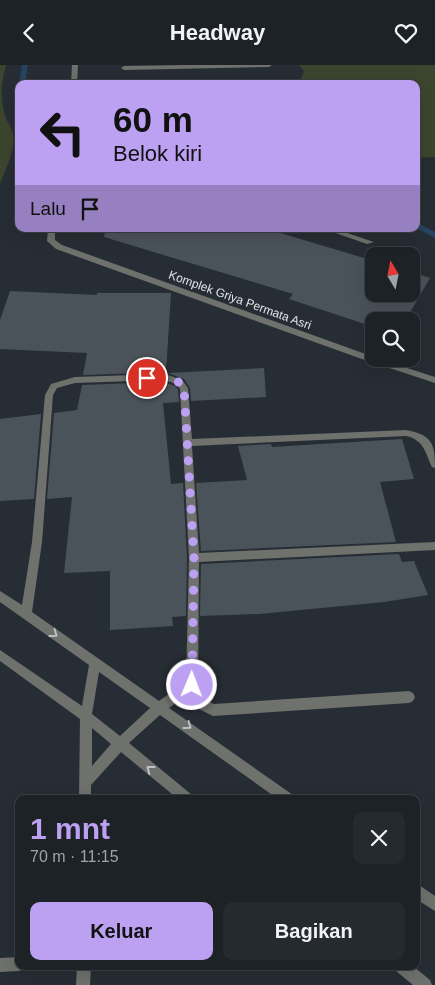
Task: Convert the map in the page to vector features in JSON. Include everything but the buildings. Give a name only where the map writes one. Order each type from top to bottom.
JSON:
[{"type":"street","points":[[74,80],[75,65]]},
{"type":"street","points":[[124,68],[269,65]]},
{"type":"street","name":"Komplek Griya Permata Asri","points":[[52,232],[51,241],[58,247],[362,356],[435,380]]},
{"type":"street","points":[[338,232],[370,242]]},
{"type":"street","points":[[26,613],[37,542],[49,395],[54,386],[75,380],[165,377],[174,379],[184,388],[194,558],[192,685],[199,703],[213,710],[409,697]]},
{"type":"street","points":[[187,443],[406,433],[424,439],[432,450],[435,464]]},
{"type":"street","points":[[194,558],[435,546]]},
{"type":"street","points":[[0,596],[283,795]]},
{"type":"street","points":[[0,655],[86,716],[183,795]]},
{"type":"street","points":[[85,795],[86,716],[95,663]]},
{"type":"street","points":[[85,783],[118,743],[159,706],[192,685]]},
{"type":"street","points":[[420,893],[435,904]]},
{"type":"street","points":[[0,965],[15,964]]},
{"type":"street","points":[[83,985],[84,970]]},
{"type":"street","points":[[406,970],[425,985]]},
{"type":"green space","points":[[0,65],[6,65],[2,84],[2,103],[14,140],[10,160],[0,184]]},
{"type":"green space","points":[[299,65],[435,65],[435,157],[420,158],[420,80],[301,80],[304,71]]},
{"type":"waterway","points":[[23,80],[25,65]]},
{"type":"waterway","points":[[420,227],[435,236]]},
{"type":"route","points":[[147,378],[165,377],[174,379],[184,388],[194,558],[192,685]]}]
